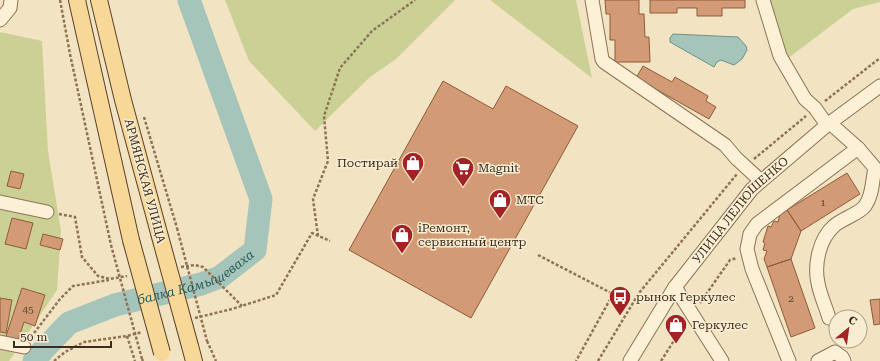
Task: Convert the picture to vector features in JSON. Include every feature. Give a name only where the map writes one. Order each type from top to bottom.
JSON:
[{"type":"main road","name":"АРМЯНСКАЯ УЛИЦА","points":[[77,0],[131,240],[163,357]]},
{"type":"main road","name":"АРМЯНСКАЯ УЛИЦА","points":[[99,0],[123,100],[192,353]]},
{"type":"street","points":[[0,20],[10,8],[11,0]]},
{"type":"street","points":[[592,0],[602,59],[604,62],[725,145],[736,158],[761,180]]},
{"type":"street","points":[[763,0],[780,56],[805,100],[815,108],[829,124],[878,166],[873,177],[873,189],[864,207],[833,226],[823,240],[817,261],[818,283],[828,315]]},
{"type":"street","name":"УЛИЦА ЛЕЛЮШЕНКО","points":[[630,361],[675,287],[747,195],[761,180],[829,124],[880,86]]},
{"type":"street","points":[[789,361],[752,270],[747,249],[750,234],[757,224],[858,148]]},
{"type":"street","points":[[0,202],[47,212]]},
{"type":"street","points":[[675,287],[722,361]]},
{"type":"street","points":[[0,342],[24,346]]},
{"type":"street","points":[[818,361],[835,352],[842,357],[844,361]]},
{"type":"path","points":[[60,0],[111,246],[142,360]]},
{"type":"path","points":[[318,236],[313,199],[322,180],[328,161],[324,116],[340,68],[372,31],[414,0]]},
{"type":"path","points":[[598,361],[639,293],[737,174]]},
{"type":"path","points":[[177,228],[207,341],[216,361]]},
{"type":"path","points":[[194,318],[232,309],[276,295],[312,233],[330,241]]},
{"type":"path","points":[[538,255],[613,294],[576,361]]},
{"type":"path","points":[[661,361],[730,260],[749,255]]},
{"type":"path","points":[[24,346],[60,299],[73,286],[110,279]]},
{"type":"path","points":[[54,361],[65,352],[84,342],[127,336],[142,332]]},
{"type":"path","points":[[127,336],[135,361]]},
{"type":"green space","points":[[225,0],[455,0],[396,59],[370,77],[315,131],[249,61]]},
{"type":"green space","points":[[490,0],[576,0],[592,78]]},
{"type":"green space","points":[[770,0],[880,0],[880,2],[853,9],[787,59]]},
{"type":"green space","points":[[0,32],[42,41],[48,151],[61,231],[57,290],[9,361],[0,361]]},
{"type":"water","points":[[673,34],[738,37],[746,46],[747,50],[742,59],[734,65],[721,60],[717,62],[714,67],[670,42],[670,38]]},
{"type":"building","points":[[605,0],[639,0],[639,14],[644,14],[645,37],[649,37],[650,62],[615,62],[615,40],[610,40],[610,14],[606,14]]},
{"type":"building","points":[[650,0],[745,0],[745,8],[722,8],[722,16],[697,16],[697,8],[677,8],[677,13],[650,13]]},
{"type":"building","points":[[643,66],[672,82],[675,77],[708,96],[706,101],[716,107],[709,119],[636,78]]},
{"type":"building","name":"Magnit","points":[[443,81],[493,109],[506,86],[578,126],[471,318],[349,250]]},
{"type":"building","points":[[11,171],[24,174],[20,189],[7,186]]},
{"type":"building","points":[[847,173],[860,194],[801,231],[787,210]]},
{"type":"building","points":[[787,210],[801,231],[791,259],[767,267],[764,259],[767,251],[763,250],[765,243],[763,242],[768,226],[771,227],[774,221],[778,222],[780,214]]},
{"type":"building","points":[[12,218],[33,223],[26,249],[5,244]]},
{"type":"building","points":[[43,234],[63,239],[60,250],[40,245]]},
{"type":"building","points":[[791,259],[815,328],[791,337],[767,267]]},
{"type":"building","points":[[22,288],[45,295],[35,326],[24,322],[17,343],[5,339]]},
{"type":"building","points":[[0,298],[12,300],[6,333],[0,332]]},
{"type":"building","points":[[880,299],[880,324],[874,325],[870,300]]},
{"type":"waterway","name":"балка Камышеваха","points":[[34,361],[69,323],[115,305],[201,284],[220,277],[255,250],[261,199],[189,0]]},
{"type":"place","name":"Постирай","points":[[413,182]]},
{"type":"place","name":"Magnit","points":[[463,188]]},
{"type":"place","name":"МТС","points":[[500,220]]},
{"type":"place","name":"iРемонт, сервисный центр","points":[[402,254]]},
{"type":"place","name":"рынок Геркулес","points":[[620,316]]},
{"type":"place","name":"Геркулес","points":[[676,344]]}]
